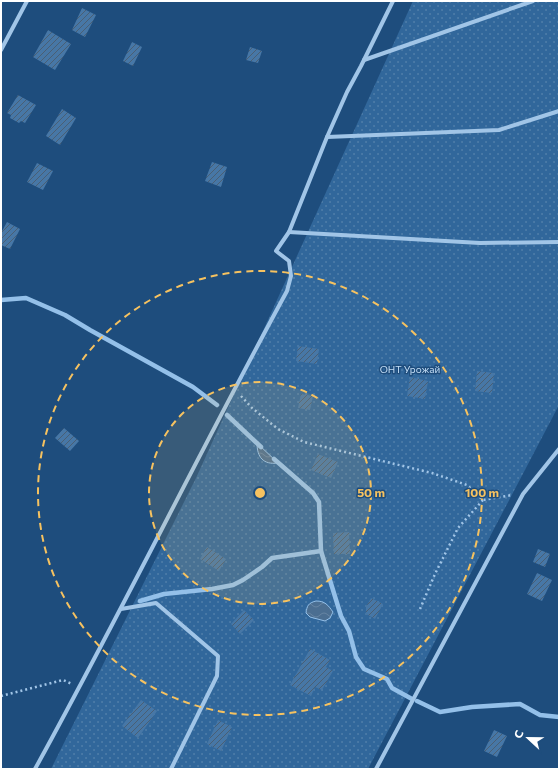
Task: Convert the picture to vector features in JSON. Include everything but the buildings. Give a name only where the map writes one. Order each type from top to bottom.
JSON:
[{"type":"street","points":[[1,50],[27,1]]},
{"type":"street","points":[[35,769],[80,688],[234,389],[287,291],[290,276],[289,262],[276,251],[289,232],[346,92],[364,60],[393,1]]},
{"type":"street","points":[[364,60],[533,1]]},
{"type":"street","points":[[327,136],[499,130],[559,111]]},
{"type":"street","points":[[289,232],[480,243],[559,242]]},
{"type":"street","points":[[376,769],[523,494],[559,449]]},
{"type":"street","points":[[121,609],[156,603],[218,656],[217,676],[171,769]]},
{"type":"path","points":[[234,389],[252,408],[278,430],[304,442],[432,473],[467,485],[483,500]]},
{"type":"path","points":[[420,609],[435,574],[458,528],[483,500],[523,494]]},
{"type":"path","points":[[1,696],[63,680],[80,688]]},
{"type":"green space","name":"ОНТ Урожай","points":[[413,1],[559,1],[559,405],[368,769],[51,769],[196,478]]},
{"type":"water","points":[[257,443],[278,463],[268,463],[262,459],[258,452]]},
{"type":"water","points":[[316,601],[324,603],[330,607],[333,612],[330,618],[325,621],[310,617],[306,613],[308,605]]},
{"type":"waterway","points":[[1,300],[26,298],[65,315],[193,387],[217,405]]},
{"type":"waterway","points":[[227,415],[261,447]]},
{"type":"waterway","points":[[274,459],[313,493],[319,502],[321,551],[341,616],[349,631],[356,657],[364,669],[387,679],[392,688],[412,699]]},
{"type":"waterway","points":[[140,601],[164,594],[212,589],[233,585],[262,567],[272,558],[321,551]]},
{"type":"waterway","points":[[417,701],[440,712],[472,707],[520,704],[540,715],[559,717]]}]
